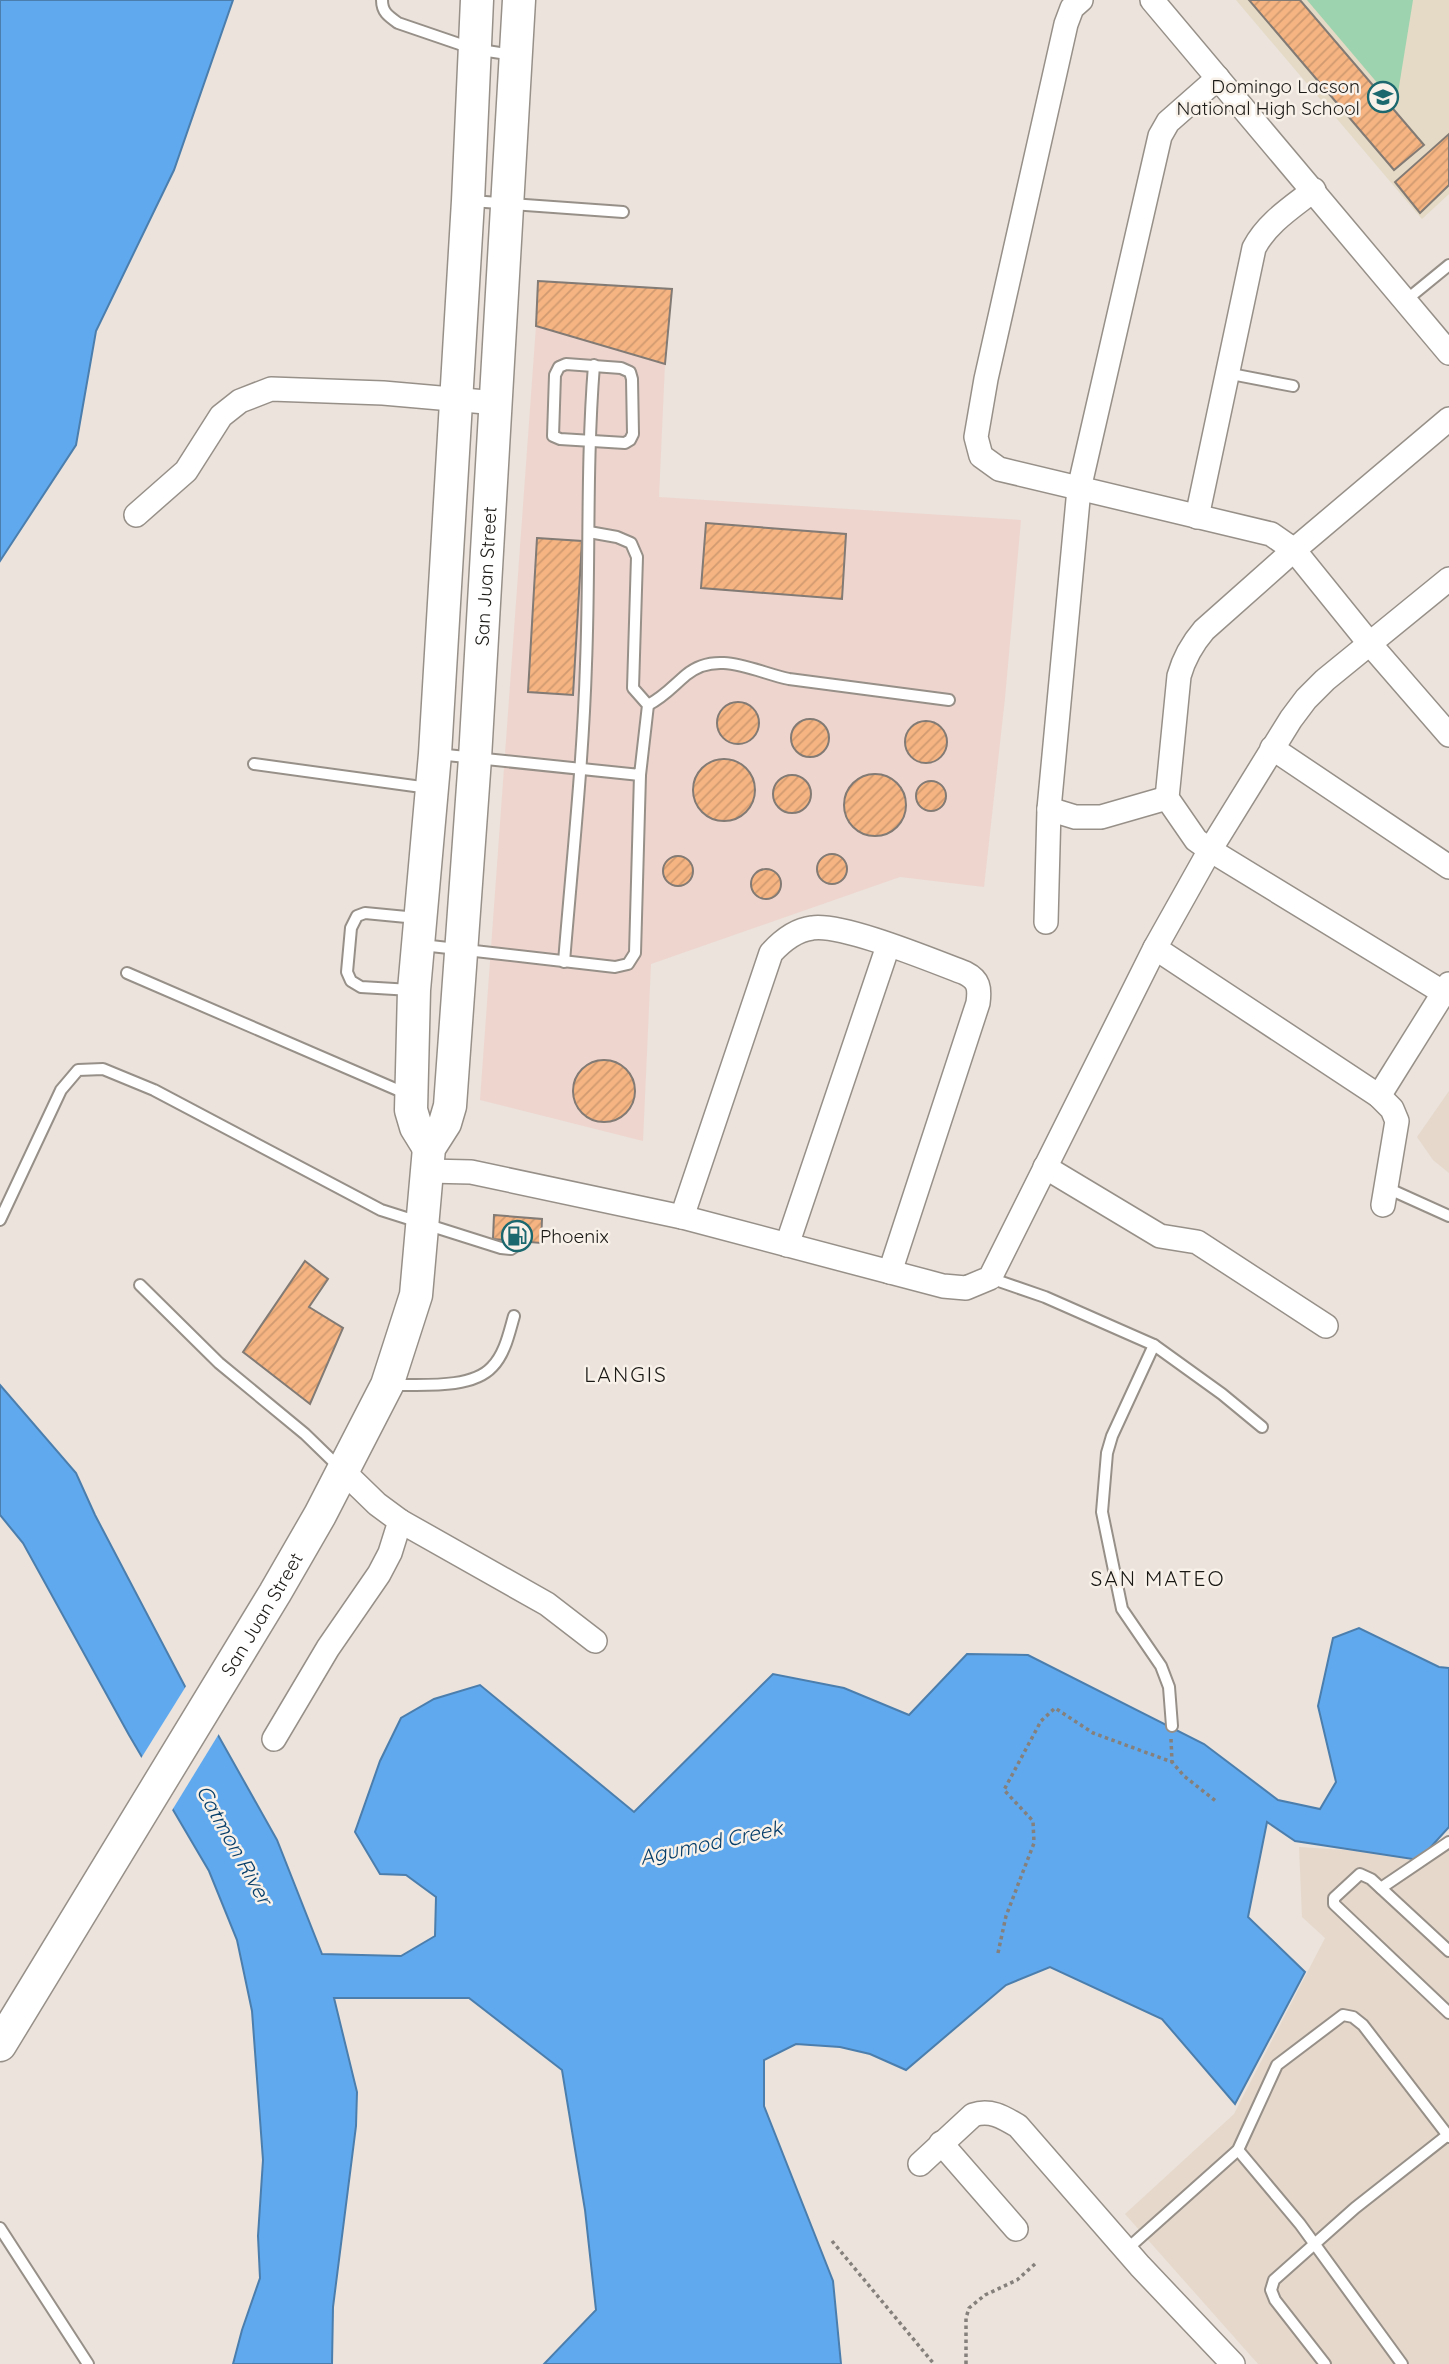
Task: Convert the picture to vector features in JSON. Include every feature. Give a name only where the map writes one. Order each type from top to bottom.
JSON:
[{"type":"main road","name":"San Juan Street","points":[[429,1160],[416,1127],[411,1096],[414,990],[435,754],[468,201],[477,0]]},
{"type":"main road","name":"San Juan Street","points":[[0,2045],[320,1516],[387,1385],[416,1295],[429,1160],[450,1106],[475,758],[519,0]]},
{"type":"street","points":[[1081,0],[1072,8],[1066,24],[986,379],[976,438],[981,457],[999,469],[1271,534],[1294,550],[1370,644],[1449,735]]},
{"type":"street","points":[[1152,0],[1449,353]]},
{"type":"street","points":[[1045,922],[1049,809],[1079,489],[1160,136],[1168,122],[1217,78]]},
{"type":"street","points":[[1197,517],[1254,248],[1261,234],[1273,222],[1314,190]]},
{"type":"street","points":[[136,515],[186,471],[221,415],[240,401],[271,389],[383,393],[497,403]]},
{"type":"street","points":[[1379,1096],[1446,989],[1196,840],[1167,798],[1179,676],[1184,660],[1204,630],[1449,419]]},
{"type":"street","points":[[429,1160],[471,1172],[682,1217],[956,1289],[977,1285],[990,1278],[1155,948],[1272,748],[1306,699],[1449,579]]},
{"type":"street","points":[[1272,748],[1449,867]]},
{"type":"street","points":[[1049,809],[1075,817],[1101,817],[1167,798]]},
{"type":"street","points":[[682,1217],[771,953],[779,944],[812,928],[850,932],[965,972],[979,985],[979,994],[890,1272]]},
{"type":"street","points":[[787,1245],[888,946]]},
{"type":"street","points":[[1155,948],[1379,1096],[1392,1109],[1397,1121],[1385,1196]]},
{"type":"street","points":[[1045,1167],[1160,1236],[1197,1242],[1326,1326]]},
{"type":"street","points":[[342,1470],[377,1504],[400,1521],[547,1604],[595,1641]]},
{"type":"street","points":[[274,1739],[328,1648],[379,1574],[390,1553],[400,1521]]},
{"type":"street","points":[[920,2164],[973,2115],[991,2113],[1018,2126],[1125,2250],[1233,2364]]},
{"type":"street","points":[[941,2143],[1016,2229]]},
{"type":"lane","points":[[382,0],[382,8],[387,16],[398,23],[474,49],[516,55]]},
{"type":"lane","points":[[468,201],[623,212]]},
{"type":"lane","points":[[1405,301],[1449,265]]},
{"type":"lane","points":[[566,364],[594,365],[621,368],[630,372],[633,434],[625,443],[560,439],[553,436],[555,375],[559,367],[566,364]]},
{"type":"lane","points":[[564,962],[586,666],[588,440],[594,365]]},
{"type":"lane","points":[[1226,373],[1293,386]]},
{"type":"lane","points":[[414,990],[361,986],[351,981],[347,972],[351,928],[357,916],[365,913],[462,949],[615,967],[628,964],[635,953],[640,775],[648,705],[633,688],[637,557],[631,543],[617,537],[589,532]]},
{"type":"lane","points":[[648,705],[671,690],[685,675],[700,665],[713,662],[749,666],[770,675],[949,700]]},
{"type":"lane","points":[[435,754],[640,775]]},
{"type":"lane","points":[[254,764],[432,789]]},
{"type":"lane","points":[[127,973],[411,1096]]},
{"type":"lane","points":[[0,1220],[61,1090],[78,1070],[103,1069],[153,1090],[381,1210],[501,1248],[511,1249],[517,1245]]},
{"type":"lane","points":[[1385,1196],[1449,1216]]},
{"type":"lane","points":[[990,1278],[1045,1297],[1154,1345],[1262,1427]]},
{"type":"lane","points":[[140,1285],[219,1363],[305,1434],[342,1470]]},
{"type":"lane","points":[[387,1385],[458,1383],[491,1368],[504,1348],[514,1316]]},
{"type":"lane","points":[[1154,1345],[1109,1444],[1102,1512],[1122,1609],[1161,1666],[1169,1687],[1172,1726]]},
{"type":"lane","points":[[1381,1888],[1449,1842]]},
{"type":"lane","points":[[1449,1951],[1371,1879],[1360,1874],[1334,1898],[1334,1904],[1449,2013]]},
{"type":"lane","points":[[1125,2250],[1238,2150],[1277,2065],[1343,2015],[1353,2017],[1363,2025],[1449,2136],[1314,2243],[1274,2280],[1271,2290],[1275,2300],[1325,2364]]},
{"type":"lane","points":[[1238,2150],[1314,2243],[1402,2364]]},
{"type":"lane","points":[[0,2228],[88,2364]]},
{"type":"path","points":[[998,1954],[1006,1916],[1034,1843],[1033,1821],[1004,1790],[1041,1721],[1055,1707],[1093,1733],[1172,1762],[1184,1776],[1217,1801]]},
{"type":"path","points":[[1171,1745],[1172,1762]]},
{"type":"path","points":[[832,2241],[934,2364]]},
{"type":"path","points":[[966,2364],[965,2318],[969,2308],[985,2295],[1017,2280],[1035,2264]]},
{"type":"shaded area","name":"Domingo Lacson National High School","points":[[1236,0],[1449,0],[1449,194],[1422,219]]},
{"type":"shaded area","points":[[672,289],[665,364],[659,497],[1021,520],[984,887],[900,877],[651,964],[643,1141],[480,1100],[536,326]]},
{"type":"shaded area","points":[[1449,1091],[1449,1173],[1433,1160],[1417,1137]]},
{"type":"shaded area","points":[[1449,1838],[1449,2364],[1258,2364],[1125,2214],[1234,2114],[1325,1938],[1302,1917],[1299,1847],[1423,1855]]},
{"type":"green space","points":[[1307,0],[1413,0],[1396,105]]},
{"type":"water","points":[[0,0],[233,0],[174,170],[96,331],[76,445],[0,561]]},
{"type":"water","points":[[0,1385],[76,1473],[95,1515],[190,1696],[218,1735],[277,1840],[322,1954],[401,1956],[435,1936],[436,1897],[406,1875],[380,1874],[355,1832],[380,1761],[401,1718],[434,1699],[480,1685],[634,1812],[773,1674],[844,1688],[909,1715],[967,1654],[1028,1655],[1204,1744],[1278,1800],[1320,1809],[1336,1782],[1318,1706],[1333,1638],[1359,1628],[1439,1667],[1449,1668],[1449,1827],[1419,1860],[1295,1841],[1267,1822],[1248,1917],[1305,1972],[1235,2104],[1162,2019],[1050,1967],[1006,1985],[906,2070],[870,2054],[840,2047],[796,2044],[764,2060],[764,2106],[833,2281],[841,2364],[544,2364],[596,2310],[585,2210],[562,2070],[469,1998],[334,1998],[357,2092],[356,2126],[333,2307],[332,2364],[233,2364],[260,2278],[258,2236],[263,2160],[252,2011],[237,1940],[209,1871],[129,1735],[23,1543],[0,1515]]},
{"type":"pier","points":[[188,1683],[220,1732],[171,1812],[140,1760]]},
{"type":"building","points":[[1249,0],[1300,0],[1424,145],[1394,170]]},
{"type":"building","points":[[1449,134],[1449,185],[1420,213],[1395,182]]},
{"type":"building","points":[[538,281],[672,289],[665,364],[536,326]]},
{"type":"building","points":[[706,523],[846,534],[842,599],[701,588]]},
{"type":"building","points":[[537,538],[582,541],[573,695],[528,692]]},
{"type":"building","points":[[738,702],[753,708],[759,723],[753,738],[738,744],[723,738],[717,723],[723,708]]},
{"type":"building","points":[[810,719],[823,725],[829,738],[823,751],[810,757],[797,751],[791,738],[797,725]]},
{"type":"building","points":[[926,721],[941,727],[947,742],[941,757],[926,763],[911,757],[905,742],[911,727]]},
{"type":"building","points":[[724,759],[736,761],[746,768],[753,778],[753,802],[746,812],[736,819],[724,821],[712,819],[702,812],[695,802],[693,790],[695,778],[702,768],[712,761]]},
{"type":"building","points":[[875,774],[887,776],[897,783],[904,793],[904,817],[897,827],[887,834],[875,836],[863,834],[853,827],[846,817],[844,805],[846,793],[853,783],[863,776]]},
{"type":"building","points":[[792,775],[805,781],[811,794],[805,807],[792,813],[779,807],[773,794],[779,781]]},
{"type":"building","points":[[931,781],[937,782],[945,790],[945,802],[937,810],[931,811],[925,810],[917,802],[916,796],[917,790],[925,782]]},
{"type":"building","points":[[832,854],[838,855],[846,863],[846,875],[838,883],[832,884],[826,883],[818,875],[817,869],[818,863],[826,855]]},
{"type":"building","points":[[678,856],[684,857],[692,865],[692,877],[684,885],[678,886],[672,885],[664,877],[663,871],[664,865],[672,857]]},
{"type":"building","points":[[766,869],[772,870],[780,878],[780,890],[772,898],[766,899],[760,898],[752,890],[751,884],[752,878],[760,870]]},
{"type":"building","points":[[604,1060],[616,1062],[626,1069],[633,1079],[633,1103],[626,1113],[616,1120],[604,1122],[592,1120],[582,1113],[575,1103],[573,1091],[575,1079],[582,1069],[592,1062]]},
{"type":"building","points":[[494,1215],[542,1219],[541,1243],[493,1239]]},
{"type":"building","points":[[305,1261],[328,1279],[309,1307],[343,1328],[310,1404],[243,1352]]},
{"type":"place","name":"Domingo Lacson National High School","points":[[1383,97]]},
{"type":"place","name":"Phoenix","points":[[517,1236]]},
{"type":"district","name":"LANGIS","points":[[626,1375]]},
{"type":"district","name":"SAN MATEO","points":[[1158,1579]]},
{"type":"water label","name":"Agumod Creek","points":[[711,1843]]},
{"type":"water label","name":"Catmon River","points":[[234,1845]]}]
